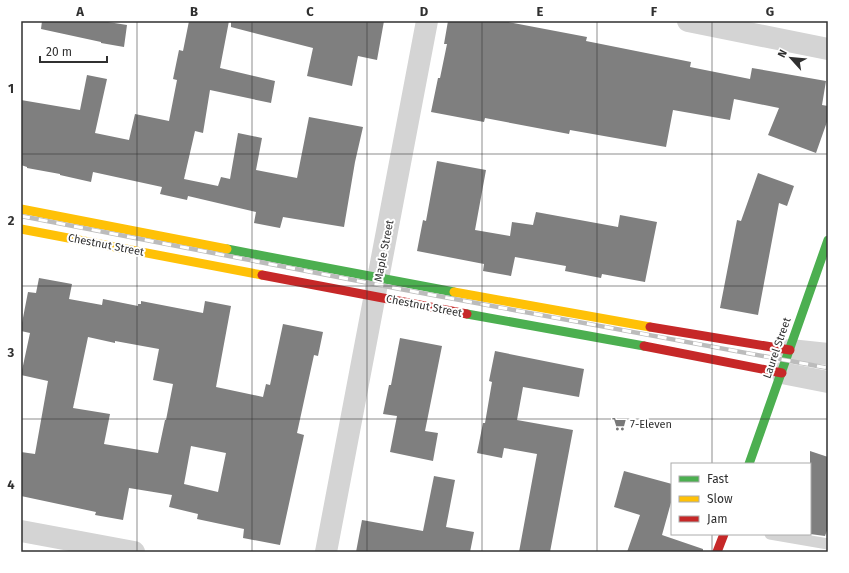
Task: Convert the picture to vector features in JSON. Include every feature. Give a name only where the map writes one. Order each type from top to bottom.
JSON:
[{"type":"main road","name":"Chestnut Street","points":[[21,209],[685,354],[782,373]]},
{"type":"main road","name":"Chestnut Street","points":[[21,229],[377,287],[790,350]]},
{"type":"main road","name":"Laurel Street","points":[[749,463],[828,240]]},
{"type":"main road","points":[[717,552],[724,535]]},
{"type":"street","name":"Maple Street","points":[[326,552],[427,21]]},
{"type":"street","points":[[688,21],[828,49]]},
{"type":"street","name":"Chestnut Street","points":[[790,350],[828,354]]},
{"type":"street","name":"Chestnut Street","points":[[782,373],[828,382]]},
{"type":"street","points":[[21,531],[134,552]]},
{"type":"lane","points":[[776,535],[828,544]]},
{"type":"building","points":[[42,21],[102,21],[127,25],[124,47],[41,29]]},
{"type":"building","points":[[189,21],[229,21],[220,68],[275,81],[271,103],[210,90],[203,133],[195,131],[184,179],[218,186],[221,177],[230,179],[238,133],[262,138],[256,170],[297,178],[309,117],[363,127],[355,162],[344,227],[283,217],[280,228],[254,223],[256,212],[188,196],[187,200],[160,194],[162,187],[93,172],[91,182],[27,168],[21,165],[21,100],[80,110],[87,75],[107,79],[95,133],[129,140],[135,114],[169,121],[177,80],[173,79],[179,50],[183,51]]},
{"type":"building","points":[[231,21],[384,21],[377,60],[358,56],[352,86],[307,76],[313,48],[231,27]]},
{"type":"building","points":[[448,21],[503,21],[587,37],[586,41],[691,62],[690,67],[750,79],[752,68],[826,81],[822,105],[828,106],[828,119],[816,153],[768,135],[779,108],[734,99],[730,120],[673,110],[666,147],[570,130],[569,134],[485,118],[484,122],[431,112],[447,44],[444,44]]},
{"type":"building","points":[[437,161],[486,170],[475,230],[510,236],[512,222],[533,225],[536,212],[618,227],[620,215],[657,222],[645,282],[602,274],[601,278],[565,271],[566,266],[515,257],[511,276],[483,271],[484,264],[417,251],[423,220],[426,221]]},
{"type":"building","points":[[758,173],[794,186],[787,206],[779,203],[758,315],[720,308],[737,220],[741,221]]},
{"type":"building","points":[[39,278],[72,284],[69,299],[102,305],[103,299],[138,306],[138,304],[141,304],[141,301],[203,313],[205,301],[231,306],[216,387],[263,397],[266,384],[270,385],[283,324],[323,332],[318,356],[314,355],[297,433],[304,435],[280,545],[243,538],[244,529],[197,519],[198,514],[169,507],[172,495],[129,488],[123,520],[95,515],[96,512],[21,496],[21,452],[35,454],[48,381],[21,375],[30,333],[21,331],[21,328],[28,292],[36,293]],"holes":[[[88,337],[115,343],[115,341],[159,349],[153,380],[173,384],[158,453],[104,444],[110,414],[73,408]],[[191,446],[226,453],[218,492],[184,484]]]},
{"type":"building","points":[[400,338],[442,346],[425,431],[438,433],[433,461],[390,452],[397,416],[383,414],[389,385],[391,385]]},
{"type":"building","points":[[495,351],[584,369],[579,397],[523,387],[517,420],[573,430],[550,552],[519,552],[537,454],[504,448],[502,458],[477,453],[483,423],[485,423],[492,382],[489,381]]},
{"type":"building","points":[[810,451],[828,457],[828,528],[825,536],[811,534]]},
{"type":"building","points":[[624,471],[671,484],[671,503],[662,535],[703,549],[703,552],[627,552],[640,515],[614,507]]},
{"type":"building","points":[[434,476],[455,480],[446,527],[474,532],[470,552],[356,552],[362,520],[423,531]]},
{"type":"railway","points":[[21,216],[400,289],[828,368]]},
{"type":"traffic: fast","points":[[749,463],[828,240]]},
{"type":"traffic: fast","points":[[227,249],[454,292]]},
{"type":"traffic: fast","points":[[467,314],[644,346]]},
{"type":"traffic: slow","points":[[21,209],[227,249]]},
{"type":"traffic: slow","points":[[21,229],[262,275]]},
{"type":"traffic: slow","points":[[454,292],[650,327]]},
{"type":"traffic: jam","points":[[262,275],[467,314]]},
{"type":"traffic: jam","points":[[650,327],[790,350]]},
{"type":"traffic: jam","points":[[644,346],[782,373]]},
{"type":"traffic: jam","points":[[717,552],[724,535]]},
{"type":"place","name":"7-Eleven","points":[[619,424]]}]
